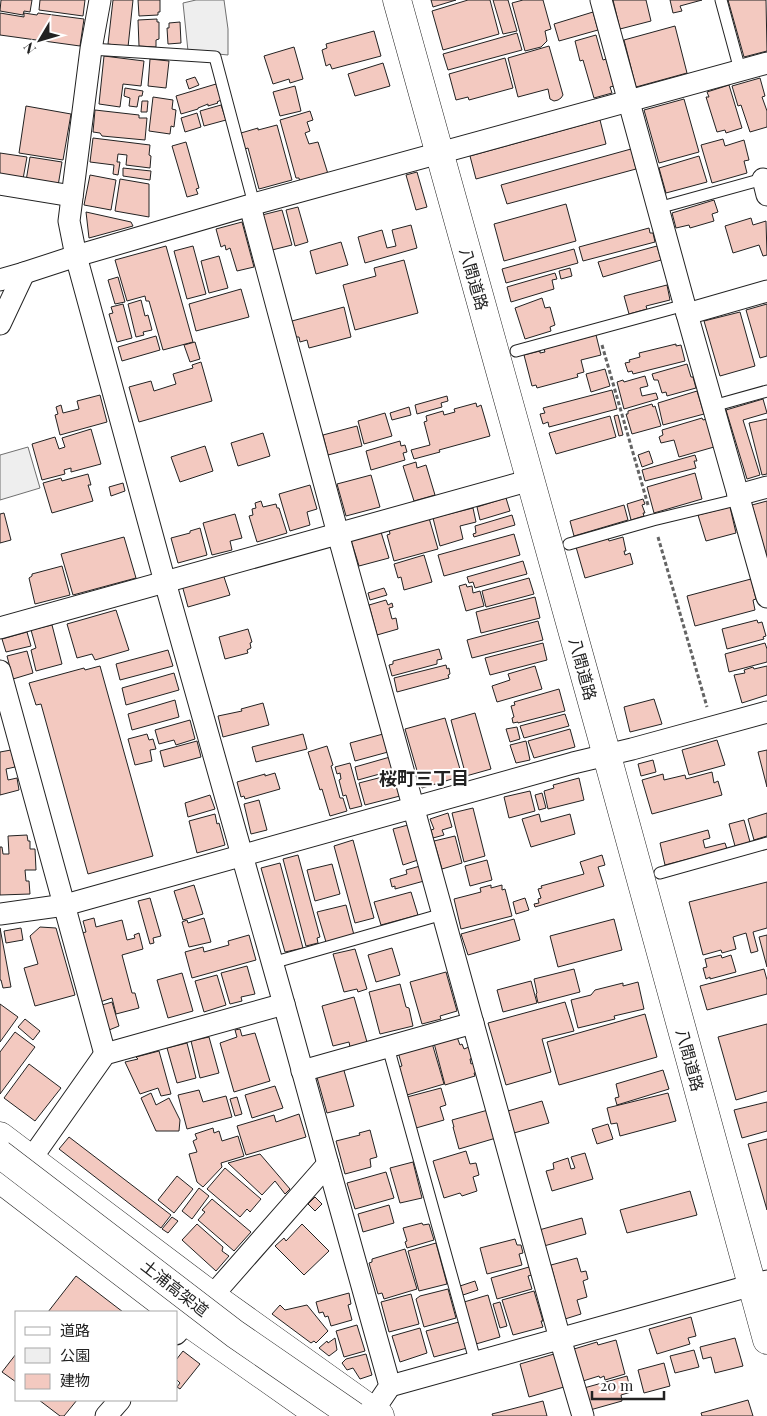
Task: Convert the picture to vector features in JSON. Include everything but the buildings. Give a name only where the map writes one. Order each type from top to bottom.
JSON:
[{"type":"main road","name":"八間道路","points":[[396,0],[531,480],[606,756],[759,1283],[767,1340]]},
{"type":"main road","points":[[0,1136],[369,1415]]},
{"type":"main road","name":"土浦高架道","points":[[0,1154],[235,1334],[369,1415]]},
{"type":"main road","points":[[1,1181],[165,1311]]},
{"type":"main road","points":[[178,1321],[312,1413]]},
{"type":"street","points":[[100,0],[91,49],[69,221],[76,256],[165,582],[390,1386]]},
{"type":"street","points":[[601,0],[767,597]]},
{"type":"street","points":[[0,280],[252,205],[767,62]]},
{"type":"street","points":[[0,184],[72,196]]},
{"type":"street","points":[[252,205],[338,534],[559,1338],[583,1416]]},
{"type":"street","points":[[0,324],[24,274]]},
{"type":"street","points":[[686,309],[767,291]]},
{"type":"street","points":[[0,628],[531,480]]},
{"type":"street","points":[[739,497],[767,487]]},
{"type":"street","points":[[0,671],[105,1054]]},
{"type":"street","points":[[0,914],[65,905],[573,763],[606,756],[767,712]]},
{"type":"street","points":[[1,1181],[31,1159],[105,1054],[284,1004]]},
{"type":"street","points":[[302,1071],[473,1023]]},
{"type":"street","points":[[178,1321],[212,1296],[328,1164]]},
{"type":"street","points":[[369,1415],[390,1386],[759,1283]]},
{"type":"street","points":[[106,1416],[119,1401]]},
{"type":"lane","points":[[721,0],[740,70]]},
{"type":"lane","points":[[91,49],[215,57],[252,205]]},
{"type":"lane","points":[[658,208],[766,184]]},
{"type":"lane","points":[[516,351],[686,309]]},
{"type":"lane","points":[[713,406],[767,391]]},
{"type":"lane","points":[[569,544],[739,497]]},
{"type":"lane","points":[[660,873],[767,842]]},
{"type":"lane","points":[[272,963],[444,914]]},
{"type":"lane","points":[[388,1047],[473,1353]]},
{"type":"green space","points":[[196,0],[224,0],[228,29],[228,55],[188,51],[183,3]]},
{"type":"green space","points":[[28,447],[40,488],[0,500],[0,455]]},
{"type":"district","name":"桜町三丁目","points":[[424,779]]}]
